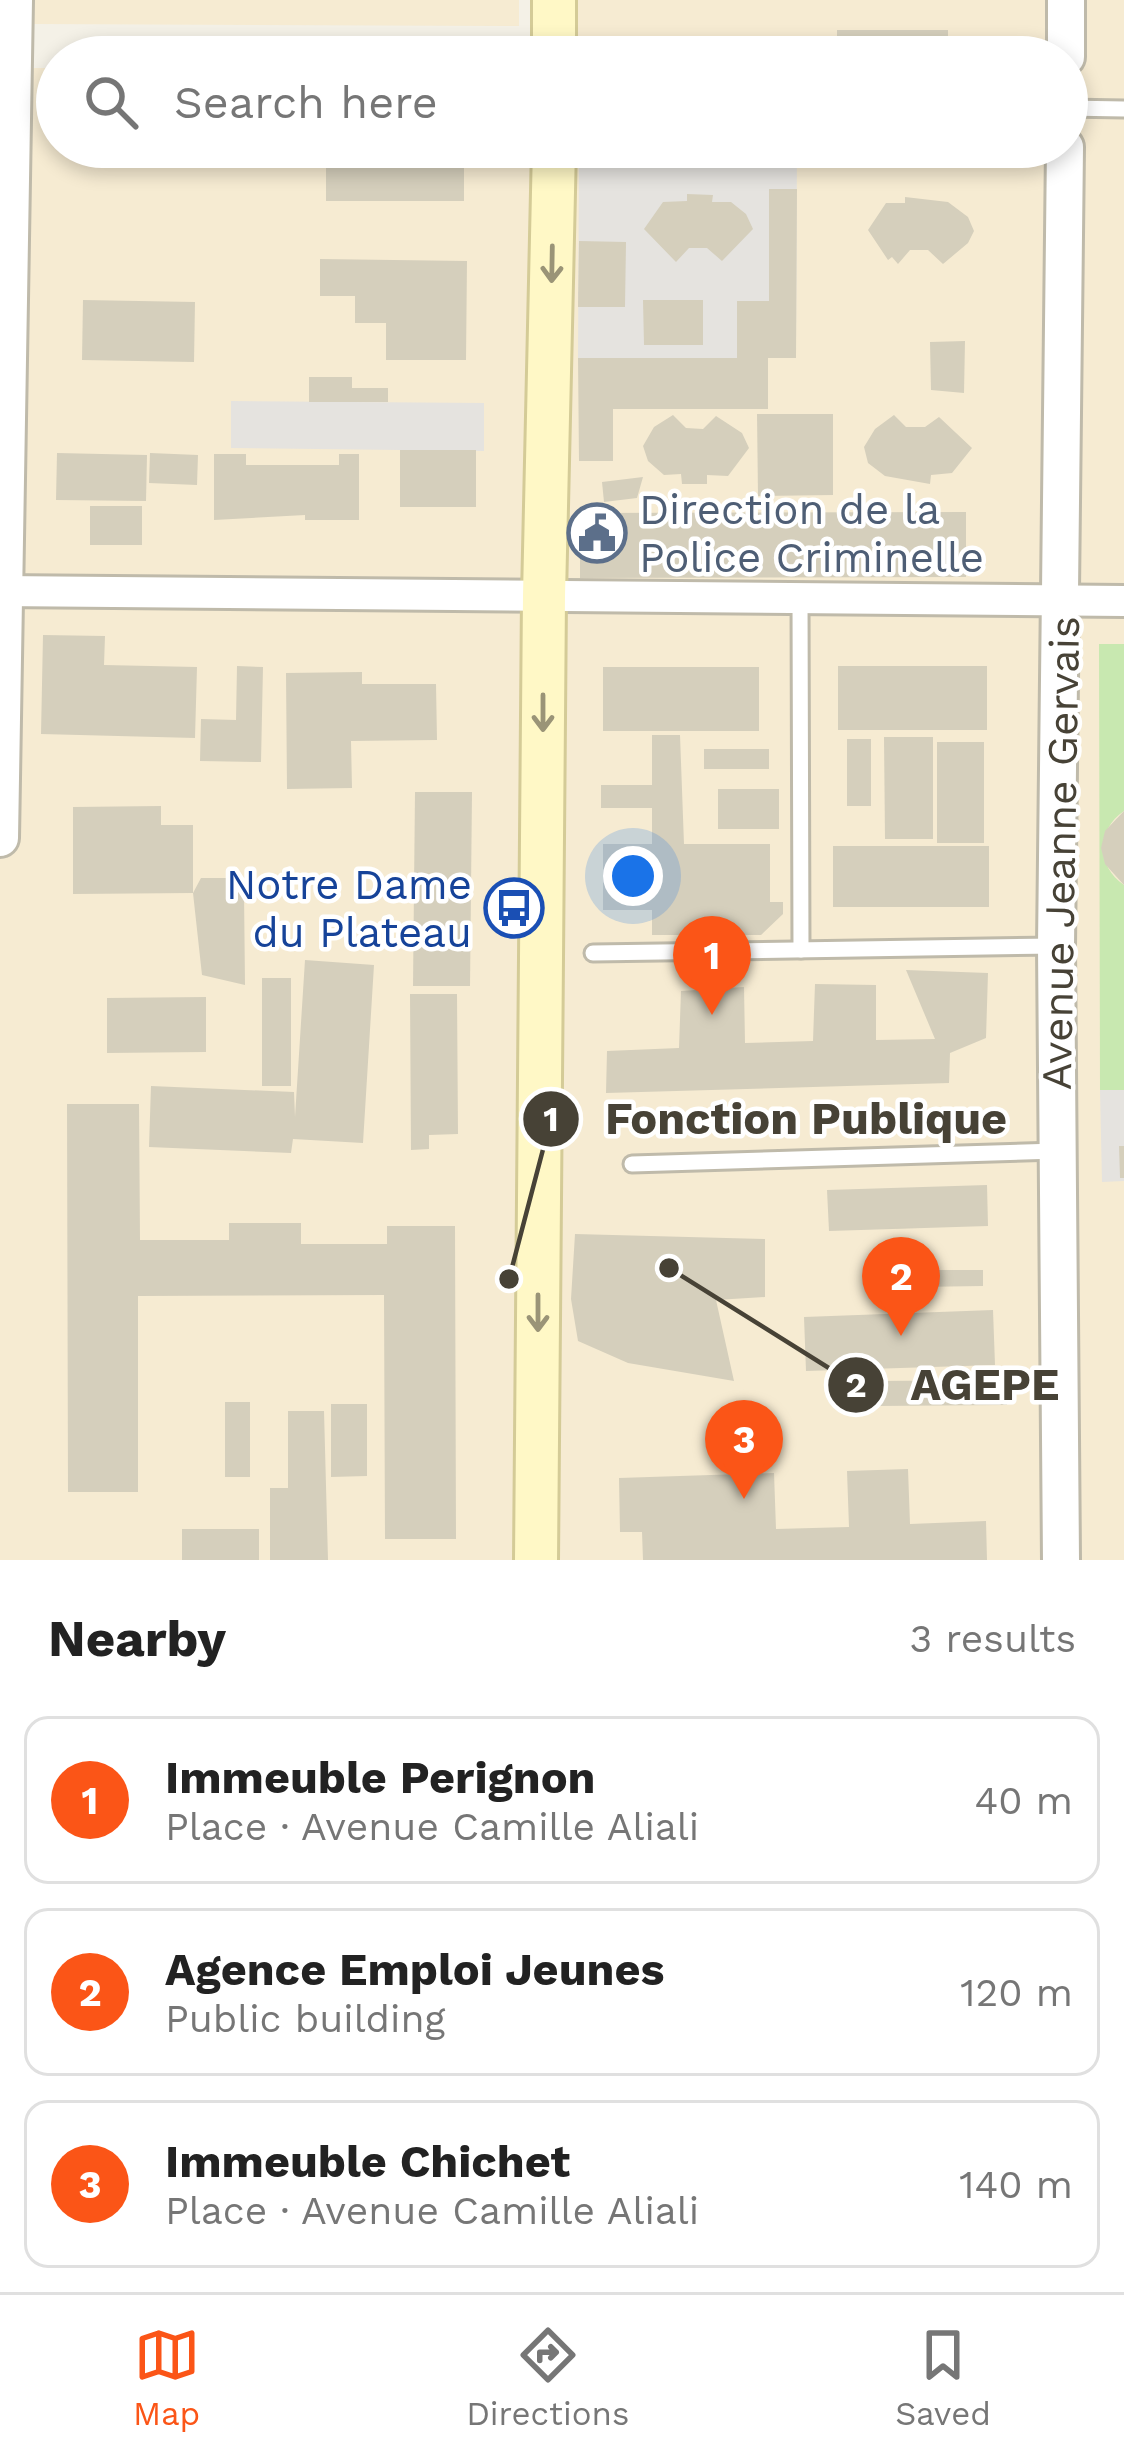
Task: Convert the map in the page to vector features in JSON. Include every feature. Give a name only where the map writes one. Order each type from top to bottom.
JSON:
[{"type":"main road","points":[[554,0],[554,36]]},
{"type":"main road","points":[[536,1560],[544,596],[554,168]]},
{"type":"street","points":[[0,838],[7,56],[14,0]]},
{"type":"street","points":[[1066,0],[1066,36]]},
{"type":"street","name":"Avenue Jeanne Gervais","points":[[1061,1560],[1055,946],[1065,168]]},
{"type":"street","points":[[1,591],[1124,601]]},
{"type":"lane","points":[[1088,108],[1124,109]]},
{"type":"lane","points":[[800,599],[801,950]]},
{"type":"lane","points":[[593,953],[1055,946]]},
{"type":"lane","points":[[632,1164],[1058,1151]]},
{"type":"shaded area","points":[[33,0],[519,0],[519,26],[33,24]]},
{"type":"shaded area","points":[[572,0],[1124,0],[1124,1560],[0,1560],[0,68],[36,68],[36,168],[1088,168],[1088,36],[572,36]]},
{"type":"shaded area","points":[[579,168],[797,168],[796,358],[578,358]]},
{"type":"shaded area","points":[[231,401],[484,403],[484,451],[231,448]]},
{"type":"shaded area","points":[[1100,1090],[1124,1090],[1124,1181],[1102,1182]]},
{"type":"green space","points":[[1099,644],[1124,644],[1124,811],[1108,828],[1103,848],[1108,868],[1124,885],[1124,1090],[1100,1090]]},
{"type":"building","points":[[837,30],[948,30],[948,36],[837,36]]},
{"type":"building","points":[[326,168],[464,168],[464,201],[326,201]]},
{"type":"building","points":[[769,189],[797,189],[796,358],[768,358],[768,409],[613,409],[613,461],[579,461],[578,358],[737,358],[737,301],[769,301]]},
{"type":"building","points":[[687,194],[713,195],[712,202],[731,202],[746,214],[753,229],[722,261],[707,248],[689,248],[676,262],[644,229],[663,202],[687,201]]},
{"type":"building","points":[[905,197],[948,202],[968,217],[974,231],[968,243],[943,264],[928,250],[910,250],[898,264],[892,257],[888,260],[868,230],[886,203],[905,203]]},
{"type":"building","points":[[579,241],[626,242],[625,307],[578,307]]},
{"type":"building","points":[[320,259],[467,261],[466,360],[386,360],[386,323],[355,323],[355,296],[320,296]]},
{"type":"building","points":[[83,300],[195,302],[194,362],[82,360]]},
{"type":"building","points":[[643,300],[703,300],[703,345],[644,345]]},
{"type":"building","points":[[965,341],[964,393],[931,390],[930,342]]},
{"type":"building","points":[[309,377],[352,377],[352,388],[388,388],[388,402],[309,402]]},
{"type":"building","points":[[757,414],[833,414],[833,495],[758,496]]},
{"type":"building","points":[[673,415],[686,428],[703,429],[716,416],[742,433],[749,448],[728,476],[707,475],[707,484],[682,484],[681,474],[664,475],[648,461],[643,446],[654,427]]},
{"type":"building","points":[[894,415],[906,427],[925,427],[939,417],[972,448],[952,473],[931,475],[930,484],[885,476],[868,463],[864,447],[875,429]]},
{"type":"building","points":[[400,450],[476,450],[476,507],[400,507]]},
{"type":"building","points":[[57,453],[147,455],[146,501],[56,500]]},
{"type":"building","points":[[150,453],[198,455],[197,485],[149,483]]},
{"type":"building","points":[[214,454],[246,454],[246,465],[339,465],[339,454],[359,454],[359,520],[305,520],[305,515],[214,520]]},
{"type":"building","points":[[643,477],[637,498],[604,502],[602,482]]},
{"type":"building","points":[[90,506],[142,506],[142,545],[90,545]]},
{"type":"building","points":[[966,512],[966,577],[580,578],[580,513]]},
{"type":"building","points":[[43,635],[105,636],[104,665],[197,667],[195,738],[41,734]]},
{"type":"building","points":[[237,666],[263,667],[261,762],[200,761],[201,719],[236,720]]},
{"type":"building","points":[[838,666],[987,666],[987,730],[838,730]]},
{"type":"building","points":[[603,667],[759,667],[759,731],[603,731]]},
{"type":"building","points":[[362,672],[362,684],[436,684],[437,740],[351,741],[352,788],[287,789],[286,673]]},
{"type":"building","points":[[652,735],[680,735],[684,844],[770,844],[770,902],[783,902],[783,914],[761,935],[652,935],[652,910],[603,910],[603,844],[652,844],[652,808],[601,808],[601,785],[652,785]]},
{"type":"building","points":[[884,737],[933,737],[933,839],[885,839]]},
{"type":"building","points":[[847,739],[871,739],[871,806],[847,806]]},
{"type":"building","points":[[937,742],[984,742],[984,843],[937,843]]},
{"type":"building","points":[[704,749],[769,749],[769,769],[704,769]]},
{"type":"building","points":[[718,789],[779,789],[779,829],[718,829]]},
{"type":"building","points":[[415,792],[472,792],[470,986],[413,986]]},
{"type":"building","points":[[161,806],[161,825],[193,825],[193,893],[73,894],[73,807]]},
{"type":"building","points":[[1124,811],[1124,885],[1105,864],[1101,848],[1105,831]]},
{"type":"building","points":[[833,846],[989,846],[989,907],[833,907]]},
{"type":"building","points":[[201,878],[231,878],[231,893],[244,892],[245,985],[202,975],[193,893]]},
{"type":"building","points":[[305,960],[374,965],[363,1143],[293,1139],[291,1153],[149,1147],[151,1086],[294,1092],[295,1117]]},
{"type":"building","points":[[906,970],[988,973],[986,1038],[950,1053],[949,1083],[606,1093],[607,1051],[679,1048],[681,991],[744,987],[745,1043],[813,1041],[815,984],[876,985],[876,1040],[935,1039]]},
{"type":"building","points":[[262,978],[291,978],[291,1086],[262,1086]]},
{"type":"building","points":[[410,994],[457,994],[458,1134],[429,1135],[429,1149],[411,1150]]},
{"type":"building","points":[[206,997],[206,1052],[107,1053],[107,998]]},
{"type":"building","points":[[67,1104],[139,1104],[140,1240],[229,1240],[229,1223],[301,1223],[301,1244],[387,1244],[387,1226],[455,1226],[456,1539],[385,1539],[384,1295],[138,1296],[138,1492],[68,1492]]},
{"type":"building","points":[[1119,1146],[1124,1146],[1124,1178],[1120,1178]]},
{"type":"building","points":[[987,1185],[988,1226],[829,1231],[827,1190]]},
{"type":"building","points":[[575,1234],[765,1239],[765,1297],[716,1300],[734,1381],[628,1363],[578,1341],[571,1299]]},
{"type":"building","points":[[917,1270],[983,1270],[983,1286],[916,1287]]},
{"type":"building","points":[[993,1310],[995,1365],[806,1371],[804,1317]]},
{"type":"building","points":[[1007,1380],[1007,1405],[876,1406],[876,1381]]},
{"type":"building","points":[[225,1402],[250,1402],[250,1477],[225,1477]]},
{"type":"building","points":[[331,1404],[367,1404],[367,1476],[331,1477]]},
{"type":"building","points":[[288,1411],[324,1411],[328,1560],[270,1560],[270,1488],[288,1488]]},
{"type":"building","points":[[908,1469],[910,1524],[986,1521],[987,1560],[643,1560],[642,1532],[620,1532],[619,1478],[774,1473],[776,1529],[849,1527],[847,1471]]},
{"type":"building","points":[[182,1529],[259,1529],[259,1560],[182,1560]]},
{"type":"place","name":"Direction de la Police Criminelle","points":[[597,533]]},
{"type":"place","name":"Notre Dame du Plateau","points":[[514,908]]},
{"type":"place","name":"Immeuble Perignon","points":[[712,1015]]},
{"type":"place","name":"AGEPE","points":[[669,1268]]},
{"type":"place","name":"Fonction Publique","points":[[509,1279]]},
{"type":"place","name":"Agence Emploi Jeunes","points":[[901,1336]]},
{"type":"place","name":"Immeuble Chichet","points":[[744,1499]]}]
